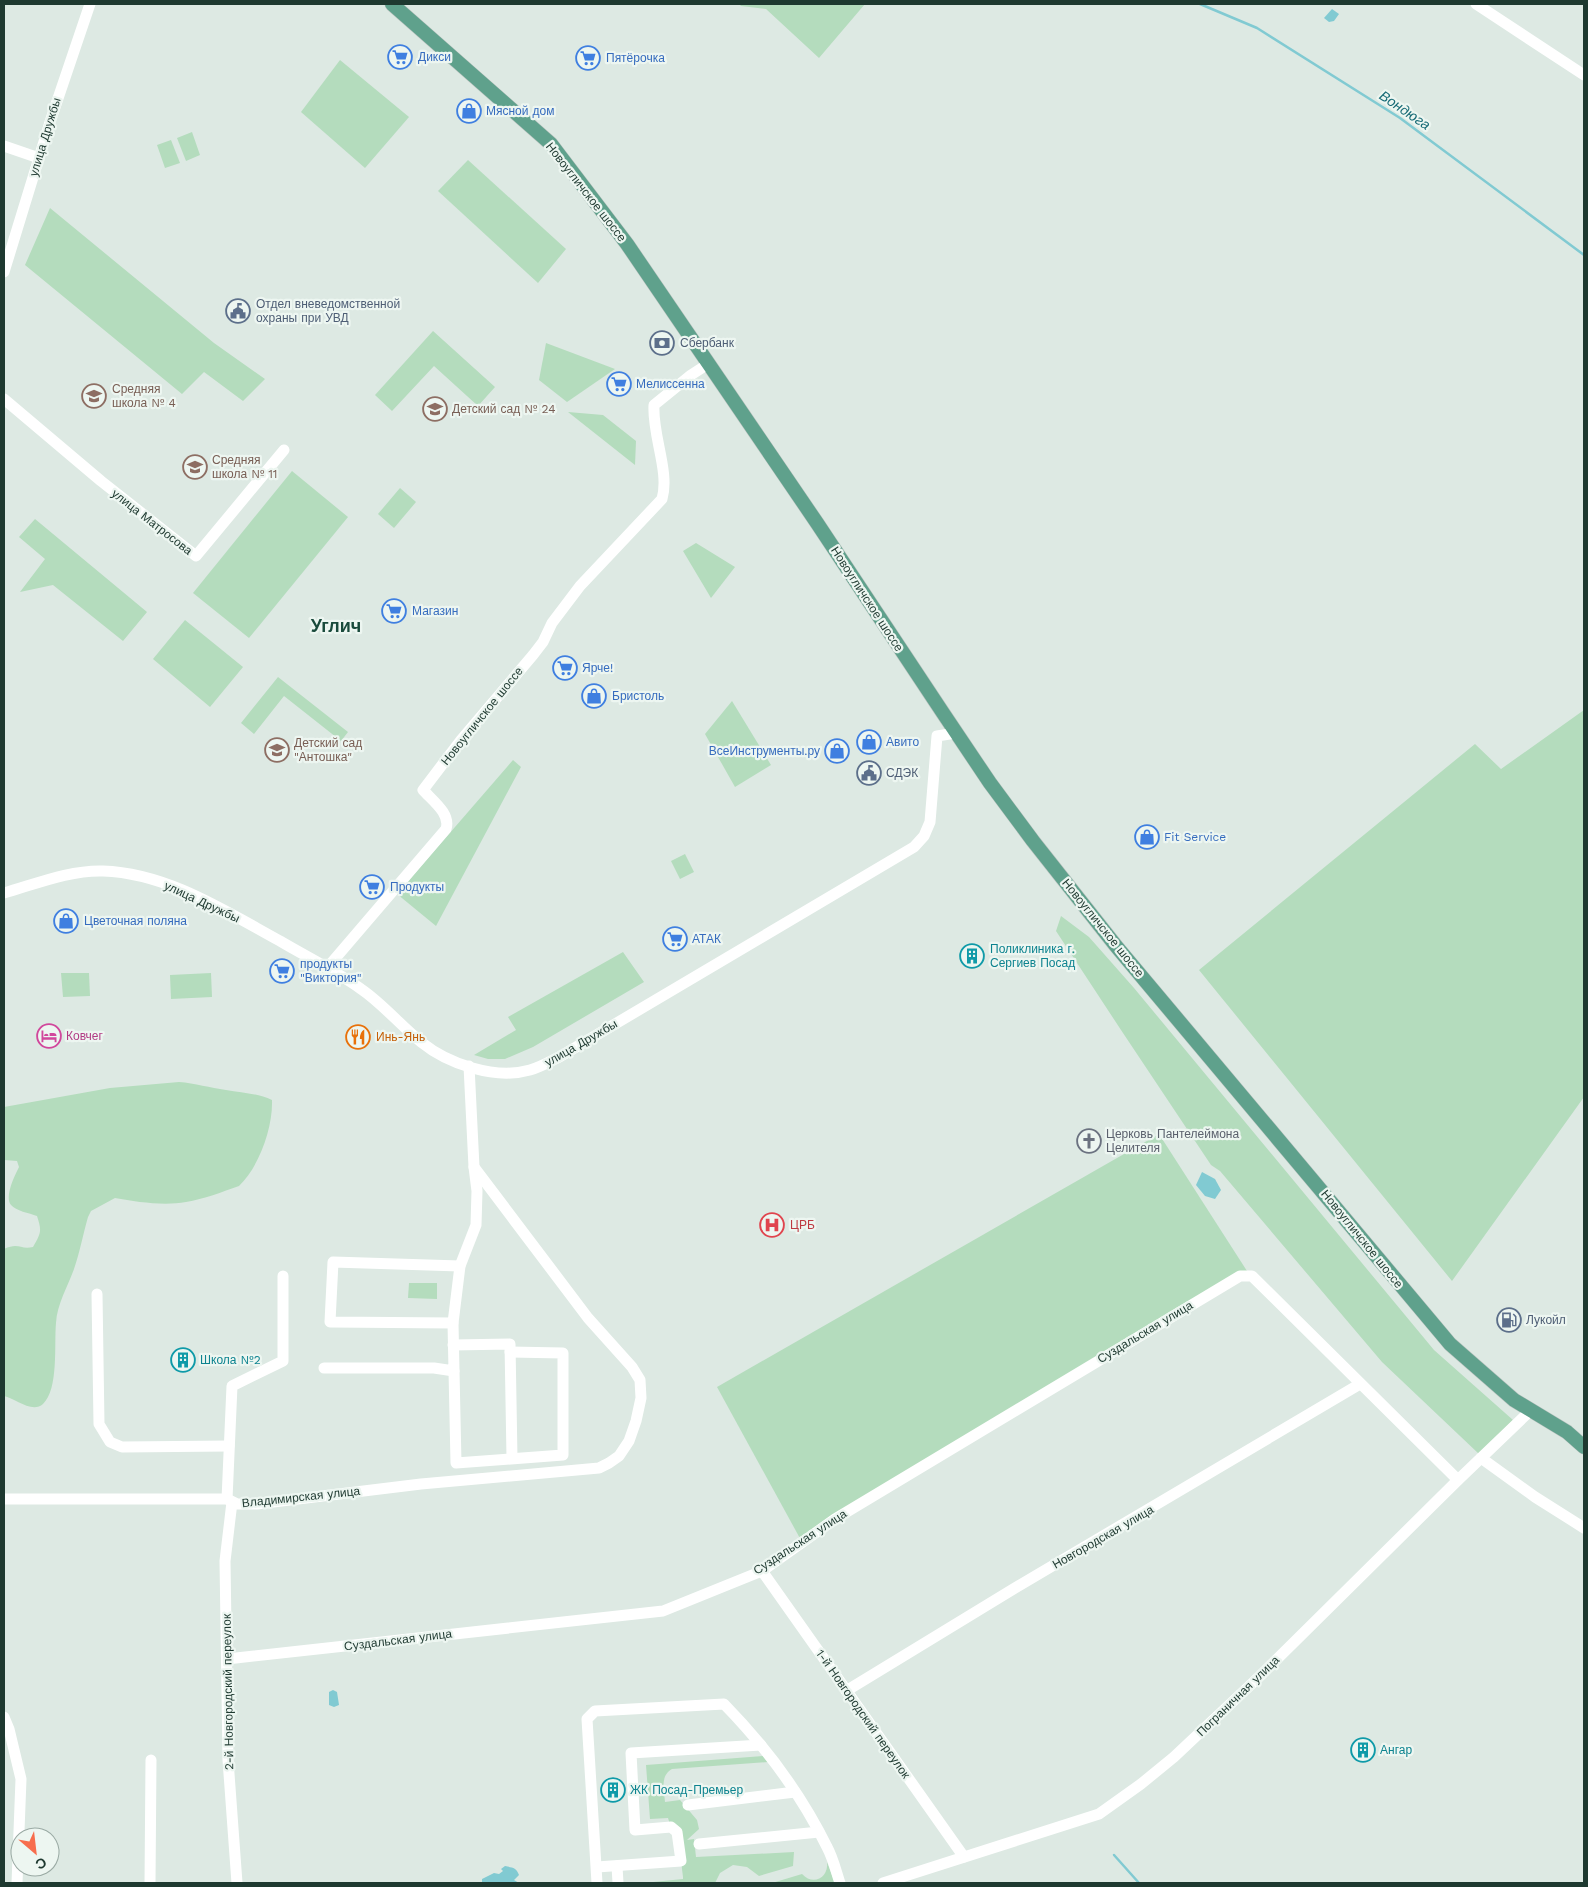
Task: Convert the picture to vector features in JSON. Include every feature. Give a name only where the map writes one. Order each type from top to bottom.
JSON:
[{"type":"main road","name":"Новоугличское шоссе","points":[[392,4],[551,144],[608,217],[817,523],[942,713],[1033,841],[1116,946],[1440,1333],[1514,1400],[1567,1432],[1584,1447]]},
{"type":"main road","name":"Новоугличское шоссе","points":[[1567,1432],[1584,1438]]},
{"type":"street","name":"улица Дружбы","points":[[4,272],[78,33],[90,4]]},
{"type":"street","points":[[1476,4],[1584,75]]},
{"type":"street","points":[[4,146],[39,158]]},
{"type":"street","name":"Новоугличское шоссе","points":[[327,968],[446,829],[448,824],[444,813],[423,790],[461,740],[533,655],[543,642],[552,623],[580,586],[662,499],[665,488],[655,431],[654,405],[691,375],[708,364]]},
{"type":"street","name":"улица Матросова","points":[[4,399],[100,481],[196,556],[284,450]]},
{"type":"street","name":"улица Дружбы","points":[[4,893],[56,877],[85,872],[103,871],[141,876],[190,894],[327,968],[361,989],[431,1050],[469,1066],[495,1072],[512,1073],[530,1070],[542,1066],[914,847],[924,836],[930,822],[937,736],[942,713]]},
{"type":"street","points":[[937,736],[956,733]]},
{"type":"street","points":[[469,1066],[477,1191],[476,1225],[460,1266],[453,1323],[456,1462],[563,1455],[563,1354],[510,1352]]},
{"type":"street","name":"Владимирская улица","points":[[4,1499],[230,1500],[237,1504],[257,1504],[421,1484],[599,1468],[619,1456],[629,1441],[636,1421],[641,1398],[640,1380],[632,1367],[588,1318],[474,1167]]},
{"type":"street","points":[[453,1323],[330,1322],[333,1262],[460,1266]]},
{"type":"street","name":"2-й Новгородский переулок","points":[[237,1883],[228,1760],[225,1561],[230,1500],[229,1446],[232,1386],[283,1361],[283,1276]]},
{"type":"street","name":"Суздальская улица","points":[[227,1659],[663,1611],[762,1570],[835,1519],[1240,1276],[1252,1276],[1360,1384]]},
{"type":"street","points":[[97,1294],[99,1424],[110,1442],[122,1447],[229,1446]]},
{"type":"street","points":[[453,1345],[510,1344],[512,1458]]},
{"type":"street","points":[[324,1368],[434,1368],[454,1370]]},
{"type":"street","points":[[1360,1384],[1458,1480]]},
{"type":"street","name":"Новгородская улица","points":[[846,1691],[1015,1588],[1360,1384]]},
{"type":"street","name":"Пограничная улица","points":[[883,1883],[1099,1814],[1141,1784],[1174,1757],[1261,1675],[1531,1410]]},
{"type":"street","points":[[1481,1458],[1534,1497],[1584,1528]]},
{"type":"street","name":"1-й Новгородский переулок","points":[[762,1570],[964,1857]]},
{"type":"street","points":[[597,1883],[587,1719],[595,1711],[724,1704],[761,1745],[795,1792],[828,1848],[840,1883]]},
{"type":"street","points":[[4,1717],[9,1729],[21,1779],[17,1883]]},
{"type":"street","points":[[597,1867],[681,1861],[677,1832],[672,1827],[635,1830],[631,1753],[761,1745]]},
{"type":"street","points":[[150,1883],[151,1760]]},
{"type":"street","points":[[688,1805],[795,1792]]},
{"type":"street","points":[[699,1844],[818,1832]]},
{"type":"street","points":[[617,1866],[618,1883]]},
{"type":"green space","points":[[739,4],[865,4],[819,58],[766,9],[741,6]]},
{"type":"green space","points":[[340,60],[409,117],[365,168],[301,112]]},
{"type":"green space","points":[[192,132],[200,155],[186,161],[177,138]]},
{"type":"green space","points":[[171,140],[180,163],[165,168],[157,145]]},
{"type":"green space","points":[[468,160],[566,249],[538,283],[438,191]]},
{"type":"green space","points":[[50,208],[214,343],[265,379],[243,401],[204,372],[182,394],[25,265]]},
{"type":"green space","points":[[433,331],[495,387],[478,406],[434,366],[392,411],[375,395]]},
{"type":"green space","points":[[546,343],[615,369],[567,402],[539,380]]},
{"type":"green space","points":[[568,412],[603,415],[636,441],[635,465]]},
{"type":"green space","points":[[292,471],[348,517],[249,638],[193,593]]},
{"type":"green space","points":[[400,488],[416,502],[394,528],[378,514]]},
{"type":"green space","points":[[35,519],[147,612],[123,641],[53,585],[20,592],[45,559],[19,537]]},
{"type":"green space","points":[[696,543],[735,567],[711,598],[683,551]]},
{"type":"green space","points":[[185,620],[243,667],[210,707],[153,659]]},
{"type":"green space","points":[[278,677],[348,732],[341,741],[284,696],[254,734],[241,723]]},
{"type":"green space","points":[[732,701],[771,765],[735,787],[705,734]]},
{"type":"green space","points":[[1584,710],[1584,1097],[1452,1281],[1199,970],[1475,744],[1501,769]]},
{"type":"green space","points":[[513,760],[521,767],[436,926],[397,894]]},
{"type":"green space","points":[[685,854],[694,872],[680,879],[671,861]]},
{"type":"green space","points":[[1061,916],[1089,937],[1134,988],[1434,1350],[1513,1420],[1479,1454],[1382,1362],[1220,1171],[1211,1165],[1056,931]]},
{"type":"green space","points":[[623,952],[644,982],[533,1047],[505,1059],[488,1059],[474,1055],[516,1030],[508,1017]]},
{"type":"green space","points":[[61,973],[89,973],[90,996],[63,997]]},
{"type":"green space","points":[[211,973],[212,997],[171,999],[170,975]]},
{"type":"green space","points":[[179,1082],[255,1095],[272,1100],[272,1111],[267,1135],[253,1168],[239,1186],[199,1199],[160,1204],[115,1198],[91,1211],[74,1269],[58,1309],[54,1377],[48,1397],[39,1407],[34,1407],[4,1396],[4,1249],[13,1246],[33,1247],[39,1235],[40,1225],[37,1216],[16,1209],[9,1201],[11,1186],[19,1167],[17,1161],[4,1160],[4,1107],[110,1088]]},
{"type":"green space","points":[[1159,1134],[1247,1271],[802,1542],[717,1387]]},
{"type":"green space","points":[[409,1283],[437,1283],[437,1299],[408,1298]]},
{"type":"green space","points":[[763,1756],[768,1762],[672,1769],[664,1779],[665,1802],[680,1800],[697,1820],[699,1829],[687,1840],[694,1839],[696,1857],[794,1852],[793,1866],[759,1876],[747,1867],[733,1865],[720,1873],[715,1883],[643,1883],[683,1879],[681,1861],[668,1818],[650,1819],[646,1765]]},
{"type":"green space","points":[[827,1862],[835,1883],[772,1883],[802,1874],[806,1878],[815,1880],[823,1876],[827,1868]]},
{"type":"water","points":[[1332,9],[1339,14],[1334,21],[1329,22],[1324,18]]},
{"type":"water","points":[[1202,1172],[1215,1179],[1221,1190],[1215,1199],[1205,1196],[1196,1185]]},
{"type":"water","points":[[333,1690],[337,1692],[339,1705],[334,1707],[329,1705],[329,1692]]},
{"type":"water","points":[[505,1866],[517,1870],[519,1875],[514,1880],[519,1883],[482,1883],[482,1879],[494,1873],[499,1874]]},
{"type":"waterway","name":"Вондюга","points":[[1200,4],[1257,28],[1400,118],[1584,255]]},
{"type":"waterway","points":[[1114,1855],[1139,1883]]},
{"type":"place","name":"Дикси","points":[[400,57]]},
{"type":"place","name":"Пятёрочка","points":[[588,58]]},
{"type":"place","name":"Мясной дом","points":[[469,111]]},
{"type":"place","name":"Отдел вневедомственной охраны при УВД","points":[[238,311]]},
{"type":"place","name":"Сбербанк","points":[[662,343]]},
{"type":"place","name":"Мелиссенна","points":[[619,384]]},
{"type":"place","name":"Средняя школа № 4","points":[[94,396]]},
{"type":"place","name":"Детский сад № 24","points":[[435,409]]},
{"type":"place","name":"Средняя школа № 11","points":[[195,467]]},
{"type":"place","name":"Магазин","points":[[394,611]]},
{"type":"place","name":"Ярче!","points":[[565,668]]},
{"type":"place","name":"Бристоль","points":[[594,696]]},
{"type":"place","name":"Авито","points":[[869,742]]},
{"type":"place","name":"Детский сад \"Антошка\"","points":[[277,750]]},
{"type":"place","name":"ВсеИнструменты.ру","points":[[837,751]]},
{"type":"place","name":"СДЭК","points":[[869,773]]},
{"type":"place","name":"Fit Service","points":[[1147,837]]},
{"type":"place","name":"Продукты","points":[[372,887]]},
{"type":"place","name":"Цветочная поляна","points":[[66,921]]},
{"type":"place","name":"АТАК","points":[[675,939]]},
{"type":"place","name":"Поликлиника г. Сергиев Посад","points":[[972,956]]},
{"type":"place","name":"продукты \"Виктория\"","points":[[282,971]]},
{"type":"place","name":"Ковчег","points":[[49,1036]]},
{"type":"place","name":"Инь-Янь","points":[[358,1037]]},
{"type":"place","name":"Церковь Пантелеймона Целителя","points":[[1089,1141]]},
{"type":"place","name":"ЦРБ","points":[[772,1225]]},
{"type":"place","name":"Лукойл","points":[[1509,1320]]},
{"type":"place","name":"Школа №2","points":[[183,1360]]},
{"type":"place","name":"Ангар","points":[[1363,1750]]},
{"type":"place","name":"ЖК Посад-Премьер","points":[[613,1790]]},
{"type":"district","name":"Углич","points":[[336,626]]}]
